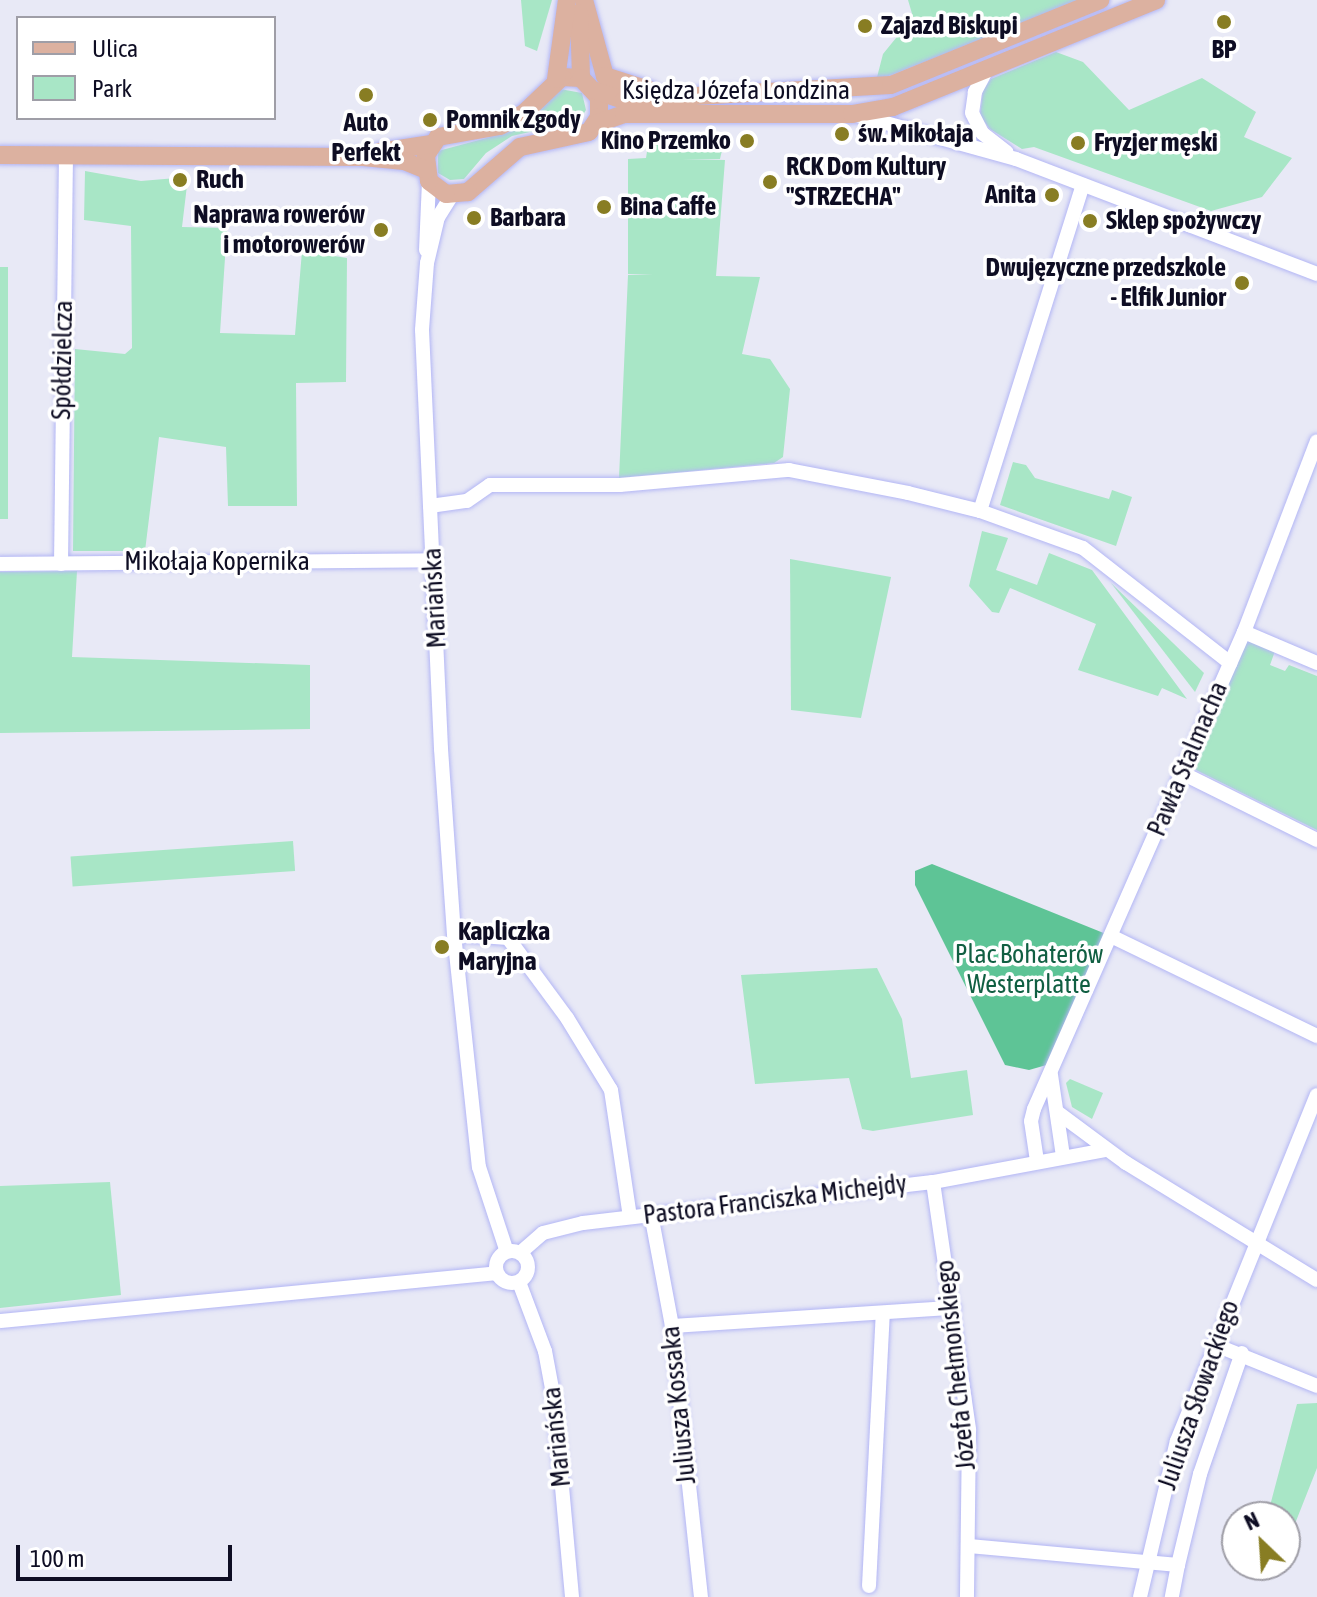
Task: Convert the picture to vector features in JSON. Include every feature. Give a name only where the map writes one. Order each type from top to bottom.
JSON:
[{"type":"main road","points":[[363,157],[431,144],[444,134],[478,133],[513,120],[556,79],[567,0]]},
{"type":"main road","points":[[581,78],[582,0]]},
{"type":"main road","points":[[582,0],[605,76],[624,86],[678,97]]},
{"type":"main road","name":"Księdza Józefa Londzina","points":[[678,97],[824,93],[891,85],[1100,0]]},
{"type":"main road","points":[[852,114],[904,105],[1156,0]]},
{"type":"main road","points":[[556,79],[581,78],[596,91],[624,100],[678,97]]},
{"type":"main road","points":[[595,124],[600,110],[596,91]]},
{"type":"main road","name":"Księdza Józefa Londzina","points":[[452,195],[474,188],[520,147],[583,135],[595,124],[624,114],[852,114]]},
{"type":"main road","points":[[427,176],[431,144]]},
{"type":"main road","points":[[0,155],[363,157],[404,161],[452,195]]},
{"type":"street","name":"Księdza Józefa Londzina","points":[[986,71],[973,98],[973,118],[982,133],[1016,159]]},
{"type":"street","name":"Księdza Józefa Londzina","points":[[852,114],[1016,159],[1317,274]]},
{"type":"street","name":"Spółdzielcza","points":[[61,564],[66,156]]},
{"type":"street","name":"Mariańska","points":[[427,176],[427,263],[422,330],[454,934],[480,1178],[513,1252]]},
{"type":"street","points":[[980,511],[1083,185]]},
{"type":"street","name":"Mariańska","points":[[427,263],[438,217],[452,195]]},
{"type":"street","name":"Pawła Stalmacha","points":[[1037,1161],[1031,1121],[1244,632],[1317,441]]},
{"type":"street","points":[[430,506],[467,501],[490,485],[620,485],[789,470],[980,511],[1083,548],[1230,663]]},
{"type":"street","name":"Mikołaja Kopernika","points":[[0,564],[434,560]]},
{"type":"street","points":[[1244,632],[1317,663]]},
{"type":"street","points":[[1182,773],[1317,840]]},
{"type":"street","points":[[454,934],[508,938],[567,1018],[611,1090],[630,1217]]},
{"type":"street","points":[[1111,936],[1317,1036]]},
{"type":"street","points":[[1051,1074],[1063,1156]]},
{"type":"street","name":"Juliusza Słowackiego","points":[[1140,1597],[1177,1441],[1213,1344],[1317,1095]]},
{"type":"street","points":[[1057,1112],[1106,1150],[1317,1280]]},
{"type":"street","name":"Pastora Franciszka Michejdy","points":[[513,1252],[543,1233],[630,1217],[933,1182],[1106,1150]]},
{"type":"street","name":"Józefa Chełmońskiego","points":[[933,1182],[969,1430],[967,1597]]},
{"type":"street","name":"Juliusza Kossaka","points":[[651,1214],[672,1326],[690,1509],[701,1557],[701,1597]]},
{"type":"street","points":[[513,1252],[528,1269],[519,1282],[504,1282],[496,1273],[498,1258],[513,1252]]},
{"type":"street","points":[[0,1321],[496,1273]]},
{"type":"street","name":"Mariańska","points":[[519,1282],[545,1351],[552,1388],[572,1597]]},
{"type":"street","points":[[672,1326],[953,1308]]},
{"type":"street","points":[[869,1586],[883,1313]]},
{"type":"street","points":[[1213,1344],[1242,1353],[1317,1386]]},
{"type":"street","points":[[1172,1597],[1200,1474],[1242,1353]]},
{"type":"street","points":[[969,1546],[1178,1565]]},
{"type":"green space","points":[[521,0],[552,0],[537,51],[525,46]]},
{"type":"green space","points":[[908,0],[1081,0],[876,81],[883,54],[913,17]]},
{"type":"green space","points":[[1056,52],[1083,62],[1129,110],[1202,78],[1256,112],[1244,137],[1292,158],[1262,197],[1211,211],[1034,147],[1022,149],[990,129],[980,116],[983,90],[991,79]]},
{"type":"green space","points":[[560,89],[582,93],[586,110],[579,121],[512,136],[486,153],[464,179],[450,180],[438,173],[438,151],[509,132]]},
{"type":"green space","points":[[706,136],[723,146],[720,159],[682,159],[725,160],[716,276],[760,277],[742,354],[770,359],[790,389],[783,457],[774,463],[619,478],[628,275],[653,275],[628,274],[628,159],[646,158],[648,145]]},
{"type":"green space","points":[[85,171],[141,181],[188,177],[182,227],[227,228],[220,333],[295,335],[302,251],[347,258],[346,382],[296,383],[297,506],[228,506],[226,447],[159,437],[145,551],[73,551],[75,349],[125,354],[132,348],[131,226],[84,220]]},
{"type":"green space","points":[[0,267],[8,267],[8,519],[0,519]]},
{"type":"green space","points":[[1013,462],[1026,465],[1035,478],[1109,499],[1112,490],[1132,497],[1116,546],[1000,505]]},
{"type":"green space","points":[[982,531],[1008,538],[996,570],[1037,585],[1049,553],[1092,570],[1187,699],[1162,688],[1158,696],[1078,670],[1096,624],[1010,588],[999,613],[992,612],[969,586]]},
{"type":"green space","points":[[790,559],[891,577],[861,718],[791,710]]},
{"type":"green space","points":[[77,571],[72,657],[310,665],[310,729],[0,733],[0,572]]},
{"type":"green space","points":[[1111,583],[1204,673],[1195,692]]},
{"type":"green space","points":[[1247,640],[1275,651],[1270,665],[1285,671],[1289,665],[1317,676],[1317,830],[1192,768]]},
{"type":"green space","points":[[293,841],[295,871],[73,886],[71,857]]},
{"type":"green space","name":"Plac Bohaterów Westerplatte","points":[[932,864],[1111,936],[1050,1064],[1029,1070],[1005,1065],[915,885],[915,871]]},
{"type":"green space","points":[[877,968],[902,1019],[911,1078],[967,1070],[973,1115],[873,1131],[862,1129],[849,1078],[755,1084],[741,975]]},
{"type":"green space","points":[[1070,1079],[1103,1093],[1092,1119],[1072,1107],[1066,1083]]},
{"type":"green space","points":[[110,1182],[121,1295],[0,1308],[0,1186]]},
{"type":"green space","points":[[1317,1403],[1317,1468],[1301,1508],[1301,1501],[1271,1501],[1297,1404]]},
{"type":"place","name":"BP","points":[[1224,22]]},
{"type":"place","name":"Zajazd Biskupi","points":[[865,26]]},
{"type":"place","name":"Auto Perfekt","points":[[366,95]]},
{"type":"place","name":"Pomnik Zgody","points":[[430,120]]},
{"type":"place","name":"św. Mikołaja","points":[[842,134]]},
{"type":"place","name":"Kino Przemko","points":[[747,141]]},
{"type":"place","name":"Fryzjer męski","points":[[1078,143]]},
{"type":"place","name":"Ruch","points":[[180,180]]},
{"type":"place","name":"RCK Dom Kultury \"STRZECHA\"","points":[[770,182]]},
{"type":"place","name":"Anita","points":[[1052,195]]},
{"type":"place","name":"Bina Caffe","points":[[604,207]]},
{"type":"place","name":"Barbara","points":[[474,218]]},
{"type":"place","name":"Sklep spożywczy","points":[[1090,221]]},
{"type":"place","name":"Naprawa rowerów i motorowerów","points":[[381,230]]},
{"type":"place","name":"Dwujęzyczne przedszkole - Elfik Junior","points":[[1242,283]]},
{"type":"place","name":"Kapliczka Maryjna","points":[[442,947]]}]
